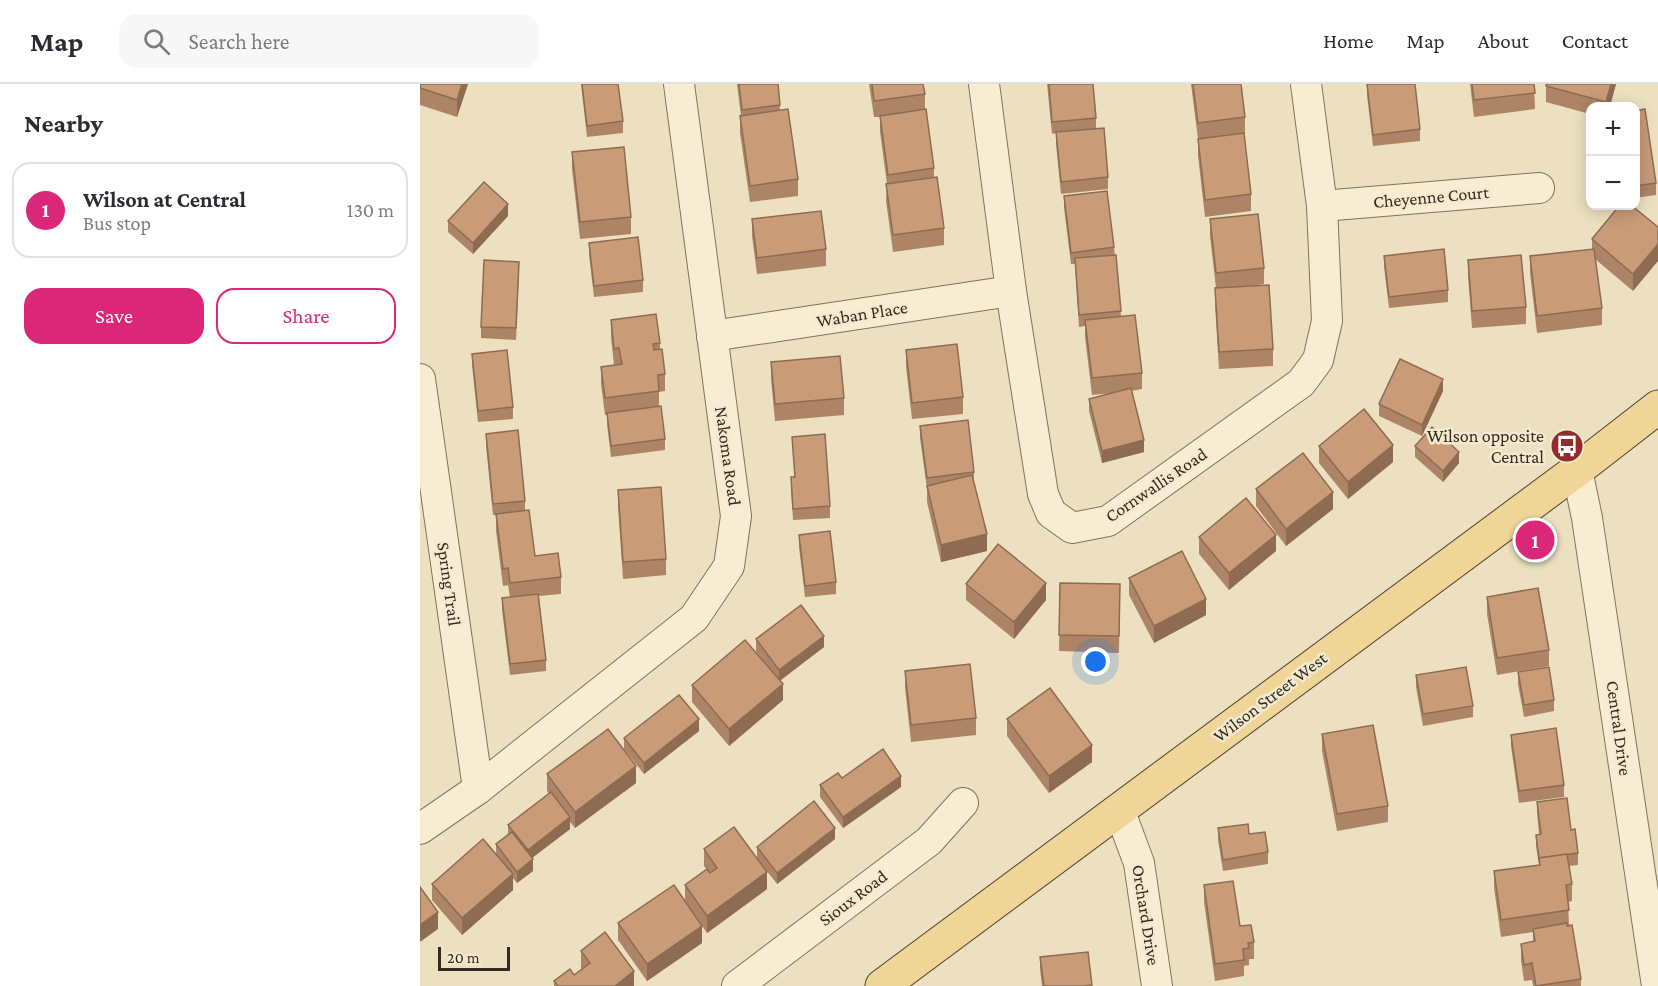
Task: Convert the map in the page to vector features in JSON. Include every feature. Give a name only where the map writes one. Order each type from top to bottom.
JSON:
[{"type":"main road","name":"Wilson Street West","points":[[882,986],[1119,812],[1282,687],[1577,470],[1658,407]]},
{"type":"street","name":"Nakoma Road","points":[[420,829],[478,789],[694,618],[729,566],[736,516],[679,84]]},
{"type":"street","name":"Cornwallis Road","points":[[984,84],[1011,291],[1043,494],[1051,513],[1072,528],[1108,521],[1301,383],[1318,360],[1327,321],[1322,206],[1306,84]]},
{"type":"street","name":"Cheyenne Court","points":[[1322,206],[1539,188]]},
{"type":"street","name":"Waban Place","points":[[712,336],[1011,291]]},
{"type":"street","name":"Spring Trail","points":[[420,380],[478,789]]},
{"type":"street","name":"Central Drive","points":[[1577,470],[1589,529],[1657,986]]},
{"type":"street","name":"Sioux Road","points":[[737,986],[929,841],[963,803]]},
{"type":"street","name":"Orchard Drive","points":[[1119,812],[1139,863],[1156,986]]},
{"type":"building","points":[[421,84],[462,84],[457,100],[420,88]]},
{"type":"building","points":[[582,84],[618,84],[623,121],[587,126]]},
{"type":"building","points":[[739,84],[778,84],[780,105],[742,110]]},
{"type":"building","points":[[872,84],[923,84],[925,94],[874,101]]},
{"type":"building","points":[[1049,84],[1093,84],[1096,118],[1052,122]]},
{"type":"building","points":[[1193,84],[1241,84],[1245,117],[1198,123]]},
{"type":"building","points":[[1367,84],[1415,84],[1420,129],[1373,135]]},
{"type":"building","points":[[1472,84],[1534,84],[1535,93],[1474,100]]},
{"type":"building","points":[[1546,84],[1611,84],[1606,102],[1546,86]]},
{"type":"building","points":[[788,109],[798,179],[750,186],[740,116]]},
{"type":"building","points":[[926,109],[934,168],[888,175],[880,116]]},
{"type":"building","points":[[1645,109],[1656,183],[1640,185],[1640,156],[1640,110]]},
{"type":"building","points":[[1104,128],[1108,177],[1061,182],[1056,132]]},
{"type":"building","points":[[1244,133],[1251,194],[1205,200],[1198,139]]},
{"type":"building","points":[[624,147],[631,217],[580,222],[572,152]]},
{"type":"building","points":[[937,177],[944,228],[893,235],[886,184]]},
{"type":"building","points":[[484,182],[508,204],[473,243],[448,221]]},
{"type":"building","points":[[1107,191],[1114,247],[1071,253],[1064,196]]},
{"type":"building","points":[[1616,210],[1637,210],[1658,227],[1658,244],[1633,274],[1592,239]]},
{"type":"building","points":[[821,211],[826,249],[757,258],[752,219]]},
{"type":"building","points":[[1258,214],[1264,268],[1216,273],[1210,219]]},
{"type":"building","points":[[638,237],[643,280],[594,286],[589,243]]},
{"type":"building","points":[[1444,249],[1448,290],[1389,297],[1384,256]]},
{"type":"building","points":[[1594,249],[1602,308],[1537,316],[1530,256]]},
{"type":"building","points":[[1116,255],[1121,311],[1079,315],[1075,258]]},
{"type":"building","points":[[1521,255],[1526,307],[1472,311],[1468,260]]},
{"type":"building","points":[[484,260],[519,262],[516,328],[481,327]]},
{"type":"building","points":[[1269,285],[1273,349],[1219,352],[1215,288]]},
{"type":"building","points":[[656,314],[660,343],[653,344],[654,350],[662,349],[665,374],[658,375],[659,391],[605,398],[601,367],[622,364],[619,348],[614,349],[611,320]]},
{"type":"building","points":[[1135,315],[1142,373],[1092,378],[1085,320]]},
{"type":"building","points":[[957,344],[963,397],[912,403],[906,350]]},
{"type":"building","points":[[507,350],[513,407],[478,411],[472,354]]},
{"type":"building","points":[[840,356],[844,398],[775,404],[771,362]]},
{"type":"building","points":[[1400,359],[1443,379],[1422,425],[1379,404]]},
{"type":"building","points":[[1131,388],[1144,440],[1102,451],[1089,399]]},
{"type":"building","points":[[661,406],[665,439],[611,446],[607,413]]},
{"type":"building","points":[[1364,409],[1393,445],[1348,482],[1319,446]]},
{"type":"building","points":[[968,420],[974,472],[927,478],[920,426]]},
{"type":"building","points":[[1432,427],[1459,452],[1443,471],[1415,446]]},
{"type":"building","points":[[518,430],[525,501],[493,504],[486,434]]},
{"type":"building","points":[[825,434],[830,506],[793,509],[791,477],[795,477],[792,437]]},
{"type":"building","points":[[1303,453],[1333,492],[1286,529],[1256,489]]},
{"type":"building","points":[[972,475],[987,534],[941,545],[927,486]]},
{"type":"building","points":[[661,487],[666,559],[623,562],[618,490]]},
{"type":"building","points":[[1246,498],[1276,535],[1229,573],[1199,537]]},
{"type":"building","points":[[529,510],[535,556],[558,553],[561,577],[510,583],[508,568],[503,569],[496,514]]},
{"type":"building","points":[[830,531],[836,582],[805,586],[799,535]]},
{"type":"building","points":[[998,544],[1046,583],[1014,622],[966,584]]},
{"type":"building","points":[[1182,551],[1206,599],[1154,626],[1129,578]]},
{"type":"building","points":[[1060,583],[1120,584],[1119,636],[1059,635]]},
{"type":"building","points":[[1538,588],[1549,650],[1497,658],[1487,597]]},
{"type":"building","points":[[538,594],[546,660],[510,664],[502,598]]},
{"type":"building","points":[[801,605],[824,636],[779,670],[756,639]]},
{"type":"building","points":[[745,640],[783,684],[729,729],[692,685]]},
{"type":"building","points":[[970,664],[976,718],[911,725],[905,671]]},
{"type":"building","points":[[1466,667],[1473,706],[1423,714],[1416,675]]},
{"type":"building","points":[[1549,667],[1554,700],[1524,705],[1518,672]]},
{"type":"building","points":[[1050,688],[1092,745],[1049,776],[1007,719]]},
{"type":"building","points":[[679,695],[699,719],[644,763],[624,738]]},
{"type":"building","points":[[1373,725],[1388,806],[1337,814],[1322,734]]},
{"type":"building","points":[[1556,728],[1564,785],[1519,791],[1511,735]]},
{"type":"building","points":[[608,729],[636,766],[575,812],[547,774]]},
{"type":"building","points":[[883,749],[901,776],[843,817],[820,785],[838,773],[842,778]]},
{"type":"building","points":[[551,792],[570,817],[528,850],[508,825]]},
{"type":"building","points":[[1567,798],[1571,830],[1575,829],[1578,853],[1539,858],[1536,835],[1541,834],[1537,802]]},
{"type":"building","points":[[814,801],[835,828],[777,873],[757,847]]},
{"type":"building","points":[[1248,824],[1249,834],[1265,832],[1268,852],[1223,860],[1218,828]]},
{"type":"building","points":[[734,827],[767,872],[707,916],[685,885],[707,869],[710,873],[717,868],[704,849]]},
{"type":"building","points":[[512,832],[533,859],[517,872],[496,844]]},
{"type":"building","points":[[483,839],[513,874],[462,918],[432,884]]},
{"type":"building","points":[[1567,854],[1572,884],[1566,885],[1569,910],[1501,920],[1494,871],[1540,865],[1539,858]]},
{"type":"building","points":[[1233,881],[1240,926],[1251,925],[1254,942],[1248,943],[1249,948],[1243,949],[1244,960],[1215,964],[1204,885]]},
{"type":"building","points":[[674,885],[702,926],[647,964],[618,923]]},
{"type":"building","points":[[420,887],[438,912],[420,925]]},
{"type":"building","points":[[1567,923],[1567,926],[1572,925],[1581,979],[1536,986],[1532,963],[1524,965],[1521,944],[1535,941],[1533,929]]},
{"type":"building","points":[[605,932],[634,971],[615,986],[558,986],[554,981],[570,969],[574,975],[590,963],[581,951]]},
{"type":"building","points":[[1088,952],[1092,985],[1044,986],[1040,957]]},
{"type":"place","name":"Wilson opposite Central","points":[[1567,446]]},
{"type":"place","name":"Wilson at Central","points":[[1535,540]]}]
